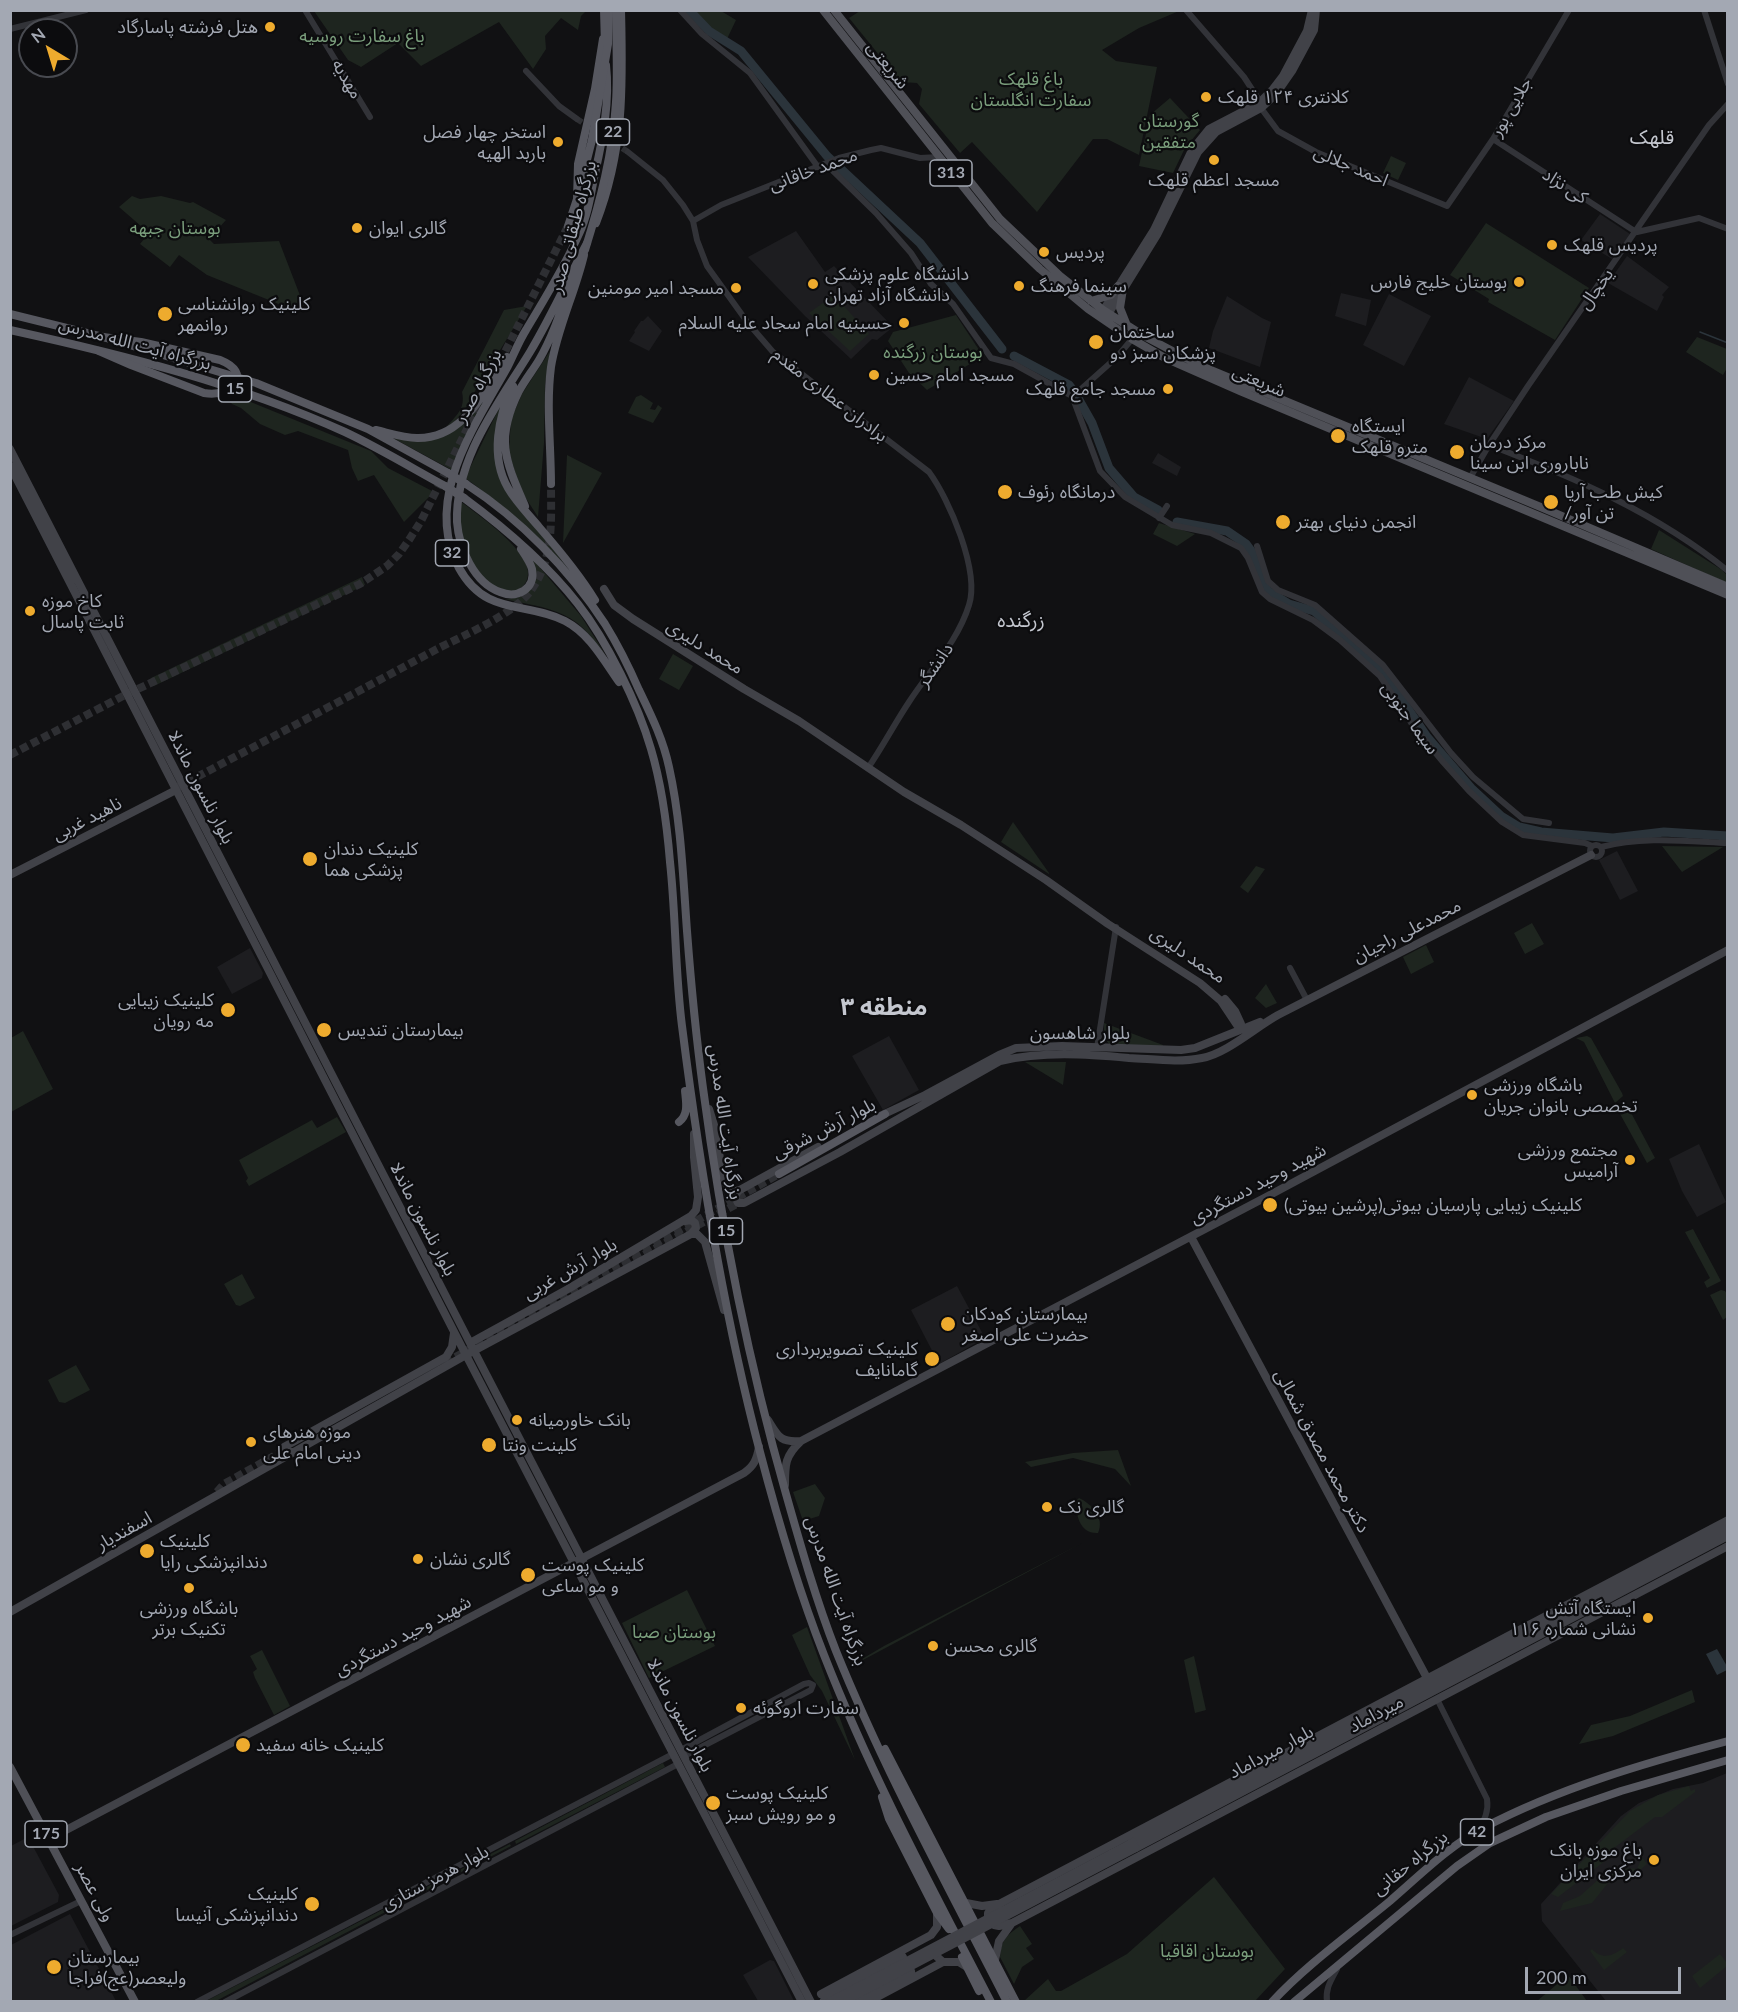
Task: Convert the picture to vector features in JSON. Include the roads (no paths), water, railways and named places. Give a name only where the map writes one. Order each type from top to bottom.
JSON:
[{"type":"highway","name":"بزرگراه صدر","points":[[606,10],[603,33],[608,83],[603,137],[590,200],[564,268],[525,332],[456,465],[447,504],[447,537],[460,570],[479,592],[504,605],[567,622],[592,645],[630,696]]},
{"type":"highway","name":"بزرگراه طبقاتی صدر","points":[[590,150],[608,44],[606,10]]},
{"type":"highway","name":"بزرگراه طبقاتی صدر","points":[[551,484],[549,388],[552,366],[604,184],[614,128],[617,80],[616,10]]},
{"type":"highway","name":"بزرگراه صدر","points":[[510,534],[524,553],[532,570],[532,581],[525,591],[515,595],[501,593],[493,588],[475,572],[463,550],[459,534],[460,488],[476,445],[501,397],[531,351],[591,237],[604,203],[612,172],[621,117],[623,81],[621,10]]},
{"type":"highway","points":[[577,199],[578,164],[595,89],[603,33]]},
{"type":"highway","points":[[590,150],[590,200]]},
{"type":"highway","name":"22","points":[[568,226],[590,150]]},
{"type":"highway","points":[[585,250],[550,339],[520,390],[506,425],[506,456],[511,477],[528,514],[579,577],[607,626]]},
{"type":"highway","name":"بزرگراه آیت الله مدرس","points":[[10,314],[103,337],[256,383],[368,429],[466,483],[488,498],[527,533],[571,579],[607,626],[659,731],[670,770],[680,835],[693,1013],[720,1205],[765,1415],[785,1492],[822,1612],[867,1723],[898,1790],[1007,2001]]},
{"type":"highway","name":"بزرگراه آیت الله مدرس","points":[[10,330],[99,351],[219,384],[362,440],[464,498],[510,534],[535,557],[578,604],[614,660],[652,753],[664,811],[671,868],[680,1014],[694,1124],[733,1340],[759,1447],[793,1567],[824,1655],[879,1781],[991,2001]]},
{"type":"highway","points":[[368,429],[415,438],[434,437],[456,426],[477,403],[525,332]]},
{"type":"highway","points":[[99,351],[204,393],[227,392],[235,386],[237,381],[235,371],[220,360],[141,342],[103,337]]},
{"type":"highway","name":"32","points":[[528,514],[504,481],[499,460],[498,439],[504,407],[531,351]]},
{"type":"highway","points":[[680,1122],[685,1117],[686,1110],[684,1078],[687,1063]]},
{"type":"highway","points":[[780,1177],[885,1114]]},
{"type":"highway","points":[[867,1723],[884,1747],[1016,2001]]},
{"type":"highway","name":"بزرگراه حقانی","points":[[1272,2001],[1409,1885],[1478,1831],[1541,1802],[1648,1763],[1728,1741]]},
{"type":"highway","name":"بزرگراه حقانی","points":[[1341,1962],[1457,1866],[1490,1843],[1536,1821],[1621,1791],[1728,1760]]},
{"type":"highway","points":[[879,1781],[889,1819],[937,1913],[950,1930],[985,2001]]},
{"type":"highway","name":"42","points":[[1294,2001],[1341,1962]]},
{"type":"main road","name":"شریعتی","points":[[823,10],[918,129],[1000,219],[1060,276],[1132,339],[1165,358],[1233,388],[1728,587]]},
{"type":"main road","name":"شریعتی","points":[[834,10],[999,230],[1056,284],[1104,315],[1201,366],[1728,595]]},
{"type":"main road","points":[[1104,315],[1154,230],[1187,159],[1201,137],[1218,123],[1260,105],[1288,68],[1307,31],[1314,10]]},
{"type":"main road","points":[[1091,301],[1111,295],[1120,288]]},
{"type":"main road","points":[[1120,288],[1120,308],[1125,322],[1131,328]]},
{"type":"main road","name":"بلوار نلسون ماندلا","points":[[10,449],[176,790],[454,1331],[470,1353],[659,1717],[683,1752],[811,2001]]},
{"type":"main road","name":"بلوار نلسون ماندلا","points":[[10,466],[72,577],[470,1343],[470,1353],[481,1364],[578,1561]]},
{"type":"main road","name":"محمد دلیری","points":[[604,589],[614,606],[633,619],[870,766],[1116,927],[1204,981],[1235,1011],[1243,1035]]},
{"type":"main road","name":"ناهید غربی","points":[[10,875],[176,790]]},
{"type":"main road","name":"محمدعلی راجیان","points":[[1243,1035],[1306,999],[1591,851]]},
{"type":"main road","name":"شهید وحید دستگردی","points":[[801,1441],[1191,1237],[1728,950]]},
{"type":"main road","name":"بلوار شاهسون","points":[[1043,1051],[1097,1048],[1181,1050],[1243,1035]]},
{"type":"main road","name":"بلوار شاهسون","points":[[926,1098],[999,1055],[1016,1048],[1181,1061],[1205,1058],[1243,1035]]},
{"type":"main road","points":[[704,1095],[714,1125],[723,1175],[727,1185],[732,1190],[738,1191]]},
{"type":"main road","name":"بلوار آرش شرقی","points":[[926,1098],[840,1152],[744,1203],[741,1204],[735,1200],[738,1191],[829,1142],[885,1114],[926,1098]]},
{"type":"main road","points":[[685,1221],[696,1210],[698,1204],[694,1124]]},
{"type":"main road","name":"بلوار آرش شرقی","points":[[780,1177],[840,1152]]},
{"type":"main road","points":[[685,1221],[695,1222],[696,1228],[691,1234]]},
{"type":"main road","name":"بلوار آرش غربی","points":[[470,1343],[685,1221]]},
{"type":"main road","points":[[691,1234],[697,1234],[705,1242],[733,1340]]},
{"type":"main road","name":"بلوار آرش غربی","points":[[470,1353],[691,1234]]},
{"type":"main road","name":"دکتر محمد مصدق شمالی","points":[[1191,1237],[1427,1678]]},
{"type":"main road","name":"بلوار آرش غربی","points":[[497,1338],[507,1330],[564,1299]]},
{"type":"main road","points":[[295,1452],[284,1452],[284,1447],[446,1357],[452,1347],[454,1331]]},
{"type":"main road","points":[[481,1364],[487,1344]]},
{"type":"main road","name":"اسفندیار","points":[[10,1612],[470,1353]]},
{"type":"main road","points":[[765,1415],[781,1439],[790,1442],[801,1441]]},
{"type":"main road","points":[[785,1492],[787,1458],[791,1450],[801,1441]]},
{"type":"main road","name":"شهید وحید دستگردی","points":[[49,1839],[744,1473],[752,1467],[759,1447]]},
{"type":"main road","name":"اسفندیار","points":[[10,1607],[240,1477],[251,1476]]},
{"type":"main road","name":"میرداماد","points":[[1001,1903],[1728,1520]]},
{"type":"main road","name":"بلوار میرداماد","points":[[1134,1845],[1728,1528]]},
{"type":"main road","name":"بلوار میرداماد","points":[[844,2001],[1016,1907],[1728,1536]]},
{"type":"main road","points":[[1660,1563],[1677,1546]]},
{"type":"main road","name":"میرداماد","points":[[1012,1923],[1728,1546]]},
{"type":"main road","points":[[1461,1686],[1489,1662]]},
{"type":"main road","points":[[1373,1723],[1392,1722]]},
{"type":"main road","points":[[1303,1753],[1332,1729]]},
{"type":"main road","name":"بلوار نلسون ماندلا","points":[[683,1752],[678,1764],[802,2001]]},
{"type":"main road","name":"ولی عصر","points":[[10,1767],[135,2001]]},
{"type":"main road","points":[[1067,1868],[1065,1873],[1068,1881],[1083,1885]]},
{"type":"main road","points":[[1049,1878],[1056,1880],[1059,1886],[1057,1898]]},
{"type":"main road","points":[[966,1903],[982,1906],[1001,1903]]},
{"type":"main road","points":[[1001,1903],[989,1911],[990,1921],[996,1926],[1012,1923]]},
{"type":"main road","points":[[825,1998],[978,1918],[1016,1907]]},
{"type":"main road","points":[[856,2001],[984,1932],[1016,1907]]},
{"type":"main road","name":"بلوار میرداماد","points":[[825,1998],[1016,1907]]},
{"type":"main road","points":[[825,1998],[931,1935],[938,1924],[937,1913]]},
{"type":"main road","points":[[995,1960],[999,1941],[1012,1923]]},
{"type":"main road","points":[[844,2001],[852,1993],[927,1954],[935,1955],[943,1962]]},
{"type":"main road","points":[[868,2001],[943,1962],[959,1962],[967,1967]]},
{"type":"main road","points":[[804,1988],[825,1998]]},
{"type":"street","points":[[10,29],[86,10]]},
{"type":"street","name":"مهدیه","points":[[305,10],[370,117]]},
{"type":"street","points":[[680,10],[702,34],[750,73],[818,167]]},
{"type":"street","points":[[1186,10],[1244,77],[1260,105]]},
{"type":"street","name":"جلایی پور","points":[[1451,202],[1493,139],[1569,10]]},
{"type":"street","points":[[1704,10],[1728,84]]},
{"type":"street","points":[[526,71],[559,106],[577,119]]},
{"type":"street","name":"یخچال","points":[[1468,482],[1489,445],[1528,386],[1694,147],[1720,111],[1728,104]]},
{"type":"street","name":"احمد جلالی","points":[[1260,105],[1278,131],[1312,150],[1446,206],[1451,202]]},
{"type":"street","name":"کی نژاد","points":[[1493,139],[1636,232]]},
{"type":"street","name":"محمد خاقانی","points":[[693,221],[721,205],[839,158],[878,148],[921,158],[943,155]]},
{"type":"street","name":"برادران عطاری مقدم","points":[[628,152],[673,190],[693,221],[697,240],[708,266],[754,330],[782,359],[929,472],[940,487],[967,552]]},
{"type":"street","points":[[826,164],[876,213],[911,253],[932,284],[953,304],[992,358],[1014,364],[1072,396],[1100,471],[1125,497],[1159,518],[1167,507]]},
{"type":"street","points":[[1636,232],[1699,218],[1728,229]]},
{"type":"street","points":[[1080,390],[1117,357],[1132,339]]},
{"type":"street","points":[[1489,445],[1540,465],[1655,520],[1728,571]]},
{"type":"street","name":"سیما جنوبی","points":[[1159,518],[1176,526],[1211,533],[1238,545],[1248,558],[1262,592],[1270,599],[1313,620],[1340,640],[1380,676],[1412,724],[1443,762],[1497,818],[1523,835],[1585,843],[1591,851]]},
{"type":"street","points":[[1257,546],[1268,581],[1278,590],[1315,605],[1383,665],[1451,753],[1473,777],[1510,810],[1525,820],[1549,823]]},
{"type":"street","name":"دانشگر","points":[[870,766],[909,702],[954,638],[962,622],[971,597],[967,552]]},
{"type":"street","points":[[1601,847],[1602,852],[1599,856],[1594,857],[1591,851],[1597,845],[1601,847],[1616,843],[1661,840],[1728,843]]},
{"type":"street","points":[[1097,1048],[1116,927]]},
{"type":"street","points":[[1290,968],[1306,999]]},
{"type":"street","points":[[804,1684],[813,1685],[812,1690],[683,1752],[804,1684]]},
{"type":"street","points":[[1437,1699],[1487,1799],[1486,1816],[1478,1831]]},
{"type":"street","name":"بلوار هرمز ستاری","points":[[197,2001],[663,1760],[683,1752]]},
{"type":"street","points":[[663,1760],[667,1765],[667,1770]]},
{"type":"street","name":"بلوار هرمز ستاری","points":[[225,2001],[678,1764]]},
{"type":"street","points":[[10,1935],[81,1901]]},
{"type":"street","points":[[1327,2001],[1329,1983],[1341,1962]]},
{"type":"waterway","points":[[689,10],[709,31],[741,51],[827,156],[920,243],[1002,349]]},
{"type":"waterway","points":[[1700,332],[1728,343]]},
{"type":"waterway","points":[[1014,356],[1069,385],[1092,423],[1109,468],[1134,497],[1158,510]]},
{"type":"waterway","points":[[1177,522],[1227,531],[1246,544],[1254,555],[1268,591],[1289,604],[1314,611],[1383,672],[1427,737],[1471,788],[1501,816],[1519,827],[1541,832],[1613,838],[1664,832],[1728,836]]},
{"type":"tunnel","points":[[577,119],[628,152]]},
{"type":"tunnel","points":[[500,362],[568,226]]},
{"type":"tunnel","points":[[10,755],[123,696],[360,584],[387,566],[399,554],[421,521],[481,401]]},
{"type":"tunnel","points":[[176,788],[488,623],[514,607],[532,589],[548,551],[551,484]]},
{"type":"tunnel","points":[[445,1363],[779,1174]]},
{"type":"tunnel","points":[[623,1266],[744,1200]]},
{"type":"tunnel","points":[[217,1492],[224,1484],[290,1447]]},
{"type":"place","name":"هتل فرشته پاسارگاد","points":[[270,27]]},
{"type":"place","name":"کلانتری ۱۲۴ قلهک","points":[[1206,97]]},
{"type":"place","name":"استخر چهار فصل باربد الهیه","points":[[558,142]]},
{"type":"place","name":"مسجد اعظم قلهک","points":[[1214,160]]},
{"type":"place","name":"گالری ایوان","points":[[357,228]]},
{"type":"place","name":"پردیس قلهک","points":[[1552,245]]},
{"type":"place","name":"پردیس","points":[[1044,252]]},
{"type":"place","name":"بوستان خلیج فارس","points":[[1519,282]]},
{"type":"place","name":"دانشگاه علوم پزشکی دانشگاه آزاد تهران","points":[[813,284]]},
{"type":"place","name":"سینما فرهنگ","points":[[1019,286]]},
{"type":"place","name":"مسجد امیر مومنین","points":[[736,288]]},
{"type":"place","name":"کلینیک روانشناسی روانمهر","points":[[165,314]]},
{"type":"place","name":"حسینیه امام سجاد علیه السلام","points":[[904,323]]},
{"type":"place","name":"ساختمان پزشکان سبز دو","points":[[1096,342]]},
{"type":"place","name":"مسجد امام حسین","points":[[874,375]]},
{"type":"place","name":"مسجد جامع قلهک","points":[[1168,389]]},
{"type":"place","name":"ایستگاه مترو قلهک","points":[[1338,436]]},
{"type":"place","name":"مرکز درمان ناباروری ابن سینا","points":[[1457,452]]},
{"type":"place","name":"درمانگاه رئوف","points":[[1005,492]]},
{"type":"place","name":"کیش طب آریا /تن آور","points":[[1551,502]]},
{"type":"place","name":"انجمن دنیای بهتر","points":[[1283,522]]},
{"type":"place","name":"کاخ موزه ثابت پاسال","points":[[30,611]]},
{"type":"place","name":"کلینیک دندان پزشکی هما","points":[[310,859]]},
{"type":"place","name":"کلینیک زیبایی مه رویان","points":[[228,1010]]},
{"type":"place","name":"بیمارستان تندیس","points":[[324,1030]]},
{"type":"place","name":"باشگاه ورزشی تخصصی بانوان جریان","points":[[1472,1095]]},
{"type":"place","name":"مجتمع ورزشی آرامیس","points":[[1630,1160]]},
{"type":"place","name":"کلینیک زیبایی پارسیان بیوتی(پرشین بیوتی)","points":[[1270,1205]]},
{"type":"place","name":"بیمارستان کودکان حضرت علی اصغر","points":[[948,1324]]},
{"type":"place","name":"کلینیک تصویربرداری گامانایف","points":[[932,1359]]},
{"type":"place","name":"بانک خاورمیانه","points":[[517,1420]]},
{"type":"place","name":"موزه هنرهای دینی امام علی","points":[[251,1442]]},
{"type":"place","name":"کلینت ونتا","points":[[489,1445]]},
{"type":"place","name":"گالری نک","points":[[1047,1507]]},
{"type":"place","name":"کلینیک دندانپزشکی رایا","points":[[147,1551]]},
{"type":"place","name":"گالری نشان","points":[[418,1559]]},
{"type":"place","name":"کلینیک پوست و مو ساعی","points":[[528,1575]]},
{"type":"place","name":"باشگاه ورزشی تکنیک برتر","points":[[189,1588]]},
{"type":"place","name":"ایستگاه آتش نشانی شماره ۱۱۶","points":[[1648,1618]]},
{"type":"place","name":"گالری محسن","points":[[933,1646]]},
{"type":"place","name":"سفارت اروگوئه","points":[[741,1708]]},
{"type":"place","name":"کلینیک خانه سفید","points":[[243,1745]]},
{"type":"place","name":"کلینیک پوست و مو رویش سبز","points":[[713,1803]]},
{"type":"place","name":"باغ موزه بانک مرکزی ایران","points":[[1654,1860]]},
{"type":"place","name":"کلینیک دندانپزشکی آنیسا","points":[[312,1904]]},
{"type":"place","name":"بیمارستان ولیعصر(عج)فراجا","points":[[54,1967]]},
{"type":"district","name":"قلهک","points":[[1652,138]]},
{"type":"district","name":"زرگنده","points":[[1021,621]]},
{"type":"district","name":"منطقه ۳","points":[[884,1007]]},
{"type":"park label","name":"باغ سفارت روسیه","points":[[362,36]]},
{"type":"park label","name":"باغ قلهک سفارت انگلستان","points":[[1031,89]]},
{"type":"park label","name":"گورستان متفقین","points":[[1169,131]]},
{"type":"park label","name":"بوستان جبهه","points":[[175,228]]},
{"type":"park label","name":"بوستان زرگنده","points":[[933,352]]},
{"type":"park label","name":"بوستان صبا","points":[[674,1632]]},
{"type":"park label","name":"بوستان اقاقیا","points":[[1207,1951]]}]
